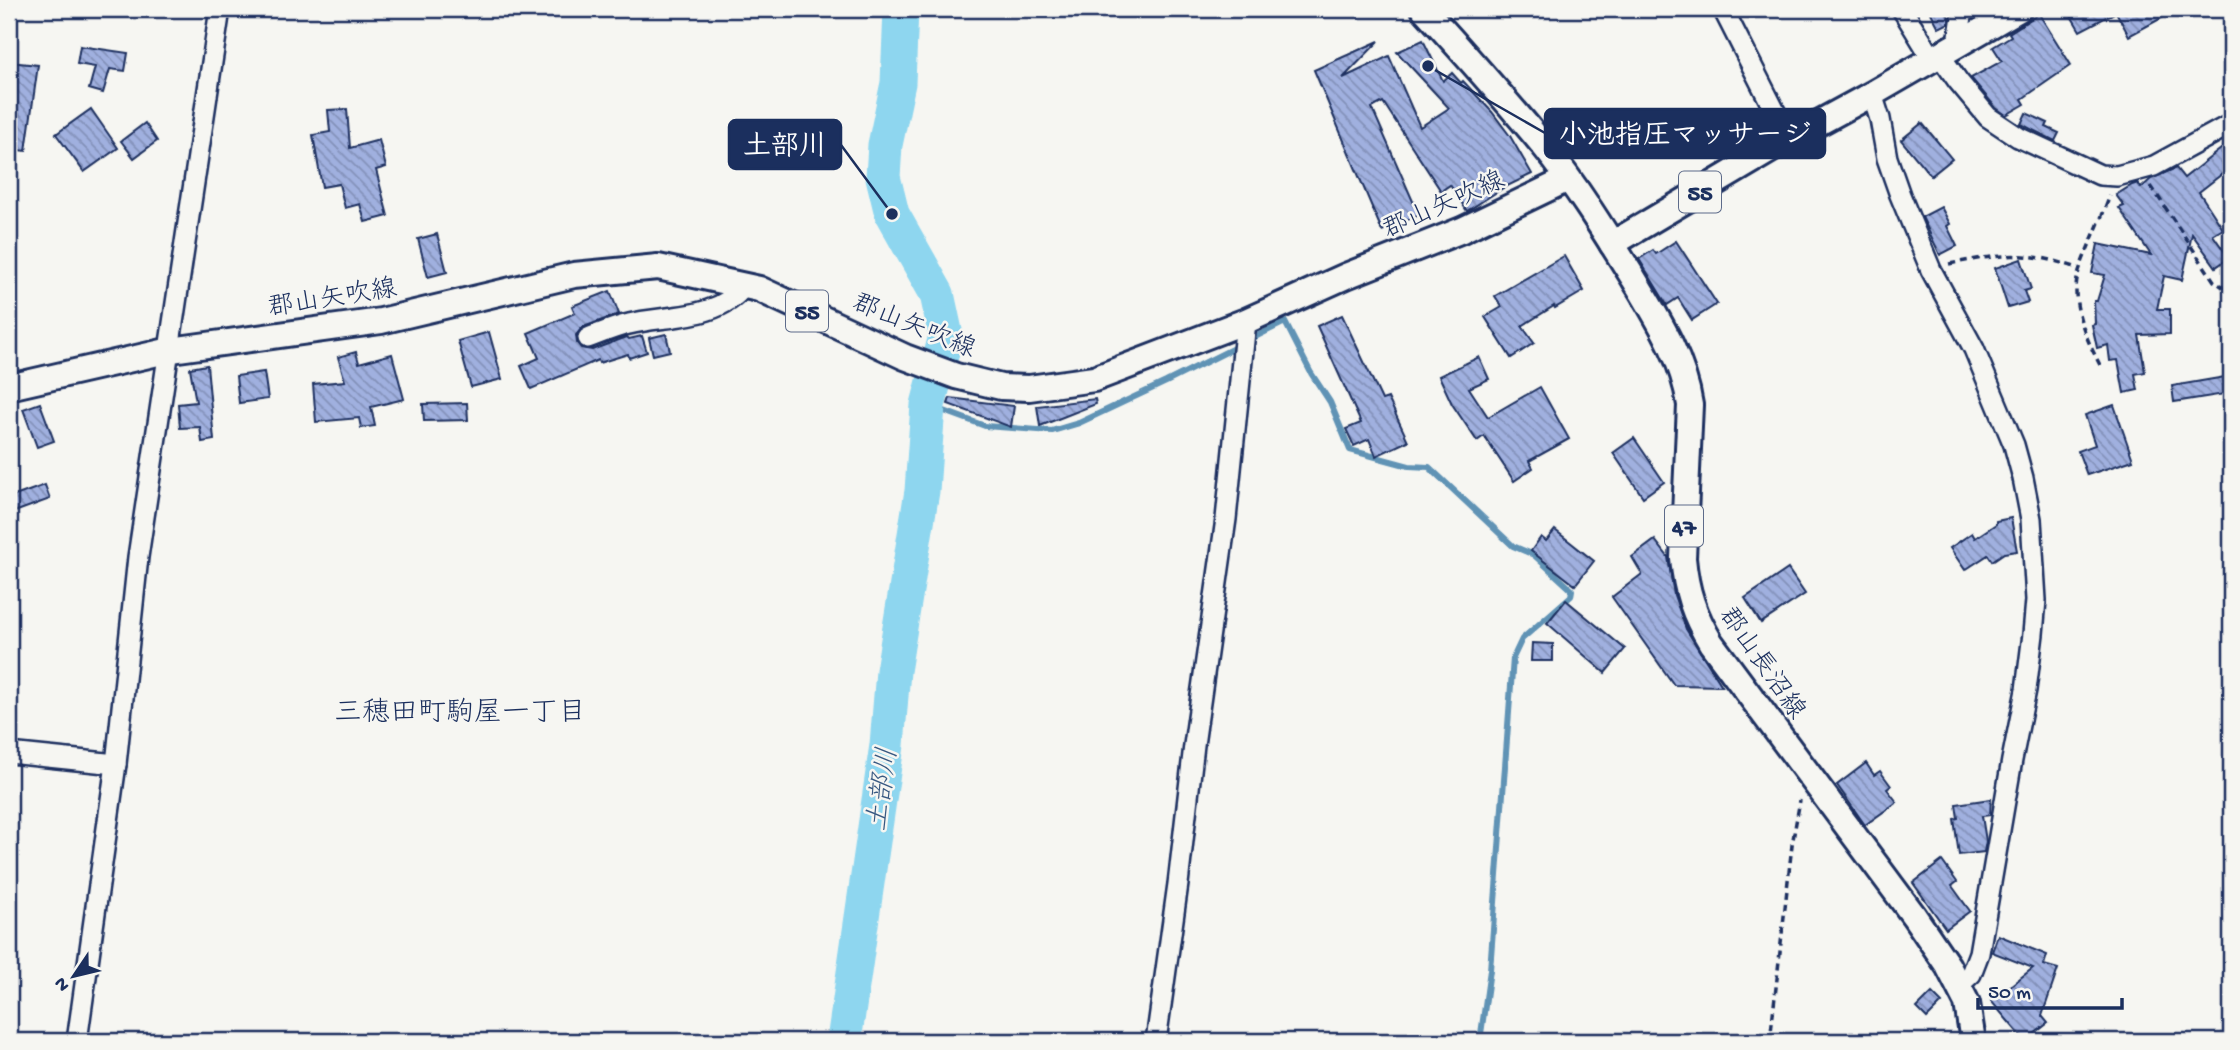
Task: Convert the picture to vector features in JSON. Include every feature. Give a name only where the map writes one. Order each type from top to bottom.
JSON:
[{"type":"main road","name":"55","points":[[1612,244],[1789,139],[2019,9]]},
{"type":"main road","name":"郡山長沼線","points":[[1429,10],[1545,147],[1612,244],[1661,325],[1687,386],[1690,421],[1683,558],[1685,584],[1692,608],[1711,643],[1914,916],[1967,1003],[1973,1041]]},
{"type":"main road","name":"郡山矢吹線","points":[[9,387],[171,350],[380,321],[574,275],[658,267],[744,286],[781,299],[905,357],[956,376],[1000,387],[1029,388],[1094,379],[1246,321],[1346,276],[1462,230],[1568,179]]},
{"type":"street","points":[[77,1041],[116,764],[138,557],[220,9]]},
{"type":"street","points":[[1723,9],[1789,139]]},
{"type":"street","points":[[1902,9],[1943,52],[1981,110],[2006,130],[2088,171],[2112,176],[2154,166],[2231,124]]},
{"type":"street","points":[[1943,52],[1964,9]]},
{"type":"street","points":[[1872,94],[1887,158],[1910,223],[1931,270],[1974,349],[2014,445],[2031,519],[2036,600],[2026,690],[1979,953],[1971,974],[1958,986]]},
{"type":"street","points":[[587,338],[628,324],[702,311],[730,299],[744,286]]},
{"type":"street","points":[[1156,1041],[1226,519],[1246,321]]},
{"type":"street","points":[[9,752],[116,764]]},
{"type":"path","points":[[2140,170],[2214,281],[2226,289],[2231,288]]},
{"type":"path","points":[[2100,365],[2082,326],[2076,288],[2080,269],[2109,196],[2112,176]]},
{"type":"path","points":[[1931,270],[1981,257],[2020,254],[2039,256],[2080,269]]},
{"type":"path","points":[[1770,1041],[1792,845],[1800,794],[1808,775]]},
{"type":"building","points":[[1929,9],[1945,9],[1949,23],[1939,28]]},
{"type":"building","points":[[2067,9],[2178,9],[2129,36],[2116,12],[2080,31]]},
{"type":"building","points":[[2039,14],[2071,65],[2022,99],[2025,104],[2006,115],[1996,108],[1971,78],[2002,61],[1993,47]]},
{"type":"building","points":[[1423,40],[1443,81],[1452,73],[1461,83],[1463,81],[1510,136],[1532,174],[1503,188],[1467,211],[1450,185],[1441,191],[1383,102],[1372,108],[1419,215],[1382,231],[1314,70],[1379,41],[1343,78],[1389,56],[1420,127],[1449,108],[1397,52]]},
{"type":"building","points":[[80,46],[128,53],[125,71],[110,69],[103,93],[89,89],[95,67],[77,64]]},
{"type":"building","points":[[9,62],[38,65],[26,151],[9,149]]},
{"type":"building","points":[[91,109],[118,148],[84,172],[56,134]]},
{"type":"building","points":[[347,109],[350,148],[379,140],[386,167],[376,170],[388,216],[365,222],[360,204],[345,208],[339,184],[322,187],[313,135],[330,132],[328,110]]},
{"type":"building","points":[[2026,113],[2048,123],[2046,127],[2059,133],[2055,141],[2021,124]]},
{"type":"building","points":[[145,123],[157,141],[134,158],[121,141]]},
{"type":"building","points":[[1922,123],[1952,159],[1931,176],[1901,140]]},
{"type":"building","points":[[2231,141],[2231,167],[2199,192],[2223,229],[2213,235],[2229,258],[2216,267],[2192,234],[2182,280],[2164,276],[2157,309],[2170,309],[2170,334],[2139,335],[2145,372],[2135,374],[2138,390],[2124,393],[2118,360],[2110,361],[2108,345],[2097,348],[2092,325],[2095,324],[2094,301],[2097,301],[2105,275],[2092,273],[2098,244],[2151,255],[2119,208],[2124,206],[2116,195],[2138,183],[2141,188],[2151,179],[2176,168],[2184,178]]},
{"type":"building","points":[[1941,207],[1957,246],[1940,255],[1922,217]]},
{"type":"building","points":[[437,234],[447,272],[428,277],[418,239]]},
{"type":"building","points":[[1676,241],[1717,304],[1692,320],[1678,298],[1667,305],[1639,259],[1653,250],[1656,254]]},
{"type":"building","points":[[1564,256],[1584,291],[1522,326],[1534,343],[1511,358],[1485,317],[1502,307],[1495,296]]},
{"type":"building","points":[[2021,259],[2031,289],[2024,291],[2028,302],[2008,308],[1995,268]]},
{"type":"building","points":[[610,291],[619,314],[583,327],[576,335],[577,343],[581,348],[592,350],[627,337],[629,339],[642,336],[647,352],[629,358],[628,354],[599,363],[598,360],[531,389],[521,366],[539,358],[528,333],[575,313],[572,306]]},
{"type":"building","points":[[1342,315],[1382,400],[1388,398],[1408,441],[1376,456],[1369,439],[1354,446],[1346,429],[1361,423],[1317,326]]},
{"type":"building","points":[[489,332],[502,379],[471,387],[458,341]]},
{"type":"building","points":[[666,334],[670,351],[653,355],[649,338]]},
{"type":"building","points":[[356,352],[359,363],[392,354],[404,399],[371,407],[375,426],[361,428],[359,418],[316,422],[313,384],[345,381],[338,357]]},
{"type":"building","points":[[1479,357],[1489,379],[1469,388],[1488,417],[1540,387],[1569,439],[1529,461],[1533,468],[1514,481],[1484,436],[1477,441],[1452,404],[1439,376]]},
{"type":"building","points":[[207,365],[214,440],[202,442],[200,427],[180,428],[178,404],[196,402],[190,368]]},
{"type":"building","points":[[264,372],[268,399],[239,403],[236,376]]},
{"type":"building","points":[[2231,376],[2231,393],[2174,402],[2172,386]]},
{"type":"building","points":[[950,398],[1014,406],[1011,427],[948,404]]},
{"type":"building","points":[[1095,399],[1096,404],[1040,426],[1037,406]]},
{"type":"building","points":[[40,403],[54,441],[37,447],[23,409]]},
{"type":"building","points":[[467,403],[468,420],[424,421],[423,404]]},
{"type":"building","points":[[2114,405],[2133,460],[2087,475],[2078,451],[2095,445],[2085,415]]},
{"type":"building","points":[[1634,438],[1664,482],[1643,497],[1613,453]]},
{"type":"building","points":[[45,485],[50,499],[9,514],[9,498]]},
{"type":"building","points":[[2011,518],[2017,551],[2004,553],[1992,561],[1988,555],[1965,570],[1950,548],[1972,533],[1975,538],[1996,524],[1996,521]]},
{"type":"building","points":[[1555,530],[1594,561],[1575,585],[1531,551],[1541,537],[1546,541]]},
{"type":"building","points":[[1655,540],[1668,557],[1674,595],[1686,629],[1722,686],[1674,685],[1612,597],[1642,574],[1632,557]]},
{"type":"building","points":[[1788,569],[1805,594],[1761,623],[1745,598]]},
{"type":"building","points":[[1566,600],[1625,649],[1605,673],[1547,623]]},
{"type":"building","points":[[1532,643],[1553,644],[1553,661],[1531,661]]},
{"type":"building","points":[[1866,763],[1874,775],[1880,771],[1891,786],[1887,789],[1897,802],[1865,825],[1837,785]]},
{"type":"building","points":[[1991,799],[1990,815],[1982,816],[1986,841],[1984,852],[1959,855],[1954,819],[1958,818],[1956,804]]},
{"type":"building","points":[[1942,861],[1957,882],[1952,886],[1970,911],[1946,929],[1913,883]]},
{"type":"building","points":[[1998,935],[2047,955],[2044,965],[2058,969],[2042,1016],[2048,1023],[2025,1041],[1991,1001],[2033,968],[1992,952]]},
{"type":"building","points":[[1932,993],[1942,1003],[1927,1018],[1917,1008]]},
{"type":"waterway","name":"土部川","points":[[844,1041],[887,745],[893,671],[922,491],[928,405],[946,336],[937,294],[892,214],[883,177],[885,145],[898,83],[901,9]]},
{"type":"waterway","points":[[1249,340],[1285,322],[1311,373],[1330,402],[1350,450],[1409,466],[1429,467],[1513,546],[1534,555],[1572,590],[1571,596],[1522,639],[1513,658],[1490,970],[1480,1041]]},
{"type":"waterway","points":[[928,405],[985,426],[1052,431],[1079,423],[1240,345]]},
{"type":"place","name":"小池指圧マッサージ","points":[[1428,66]]},
{"type":"place","name":"土部川","points":[[892,214]]},
{"type":"district","name":"三穂田町駒屋一丁目","points":[[460,710]]}]
